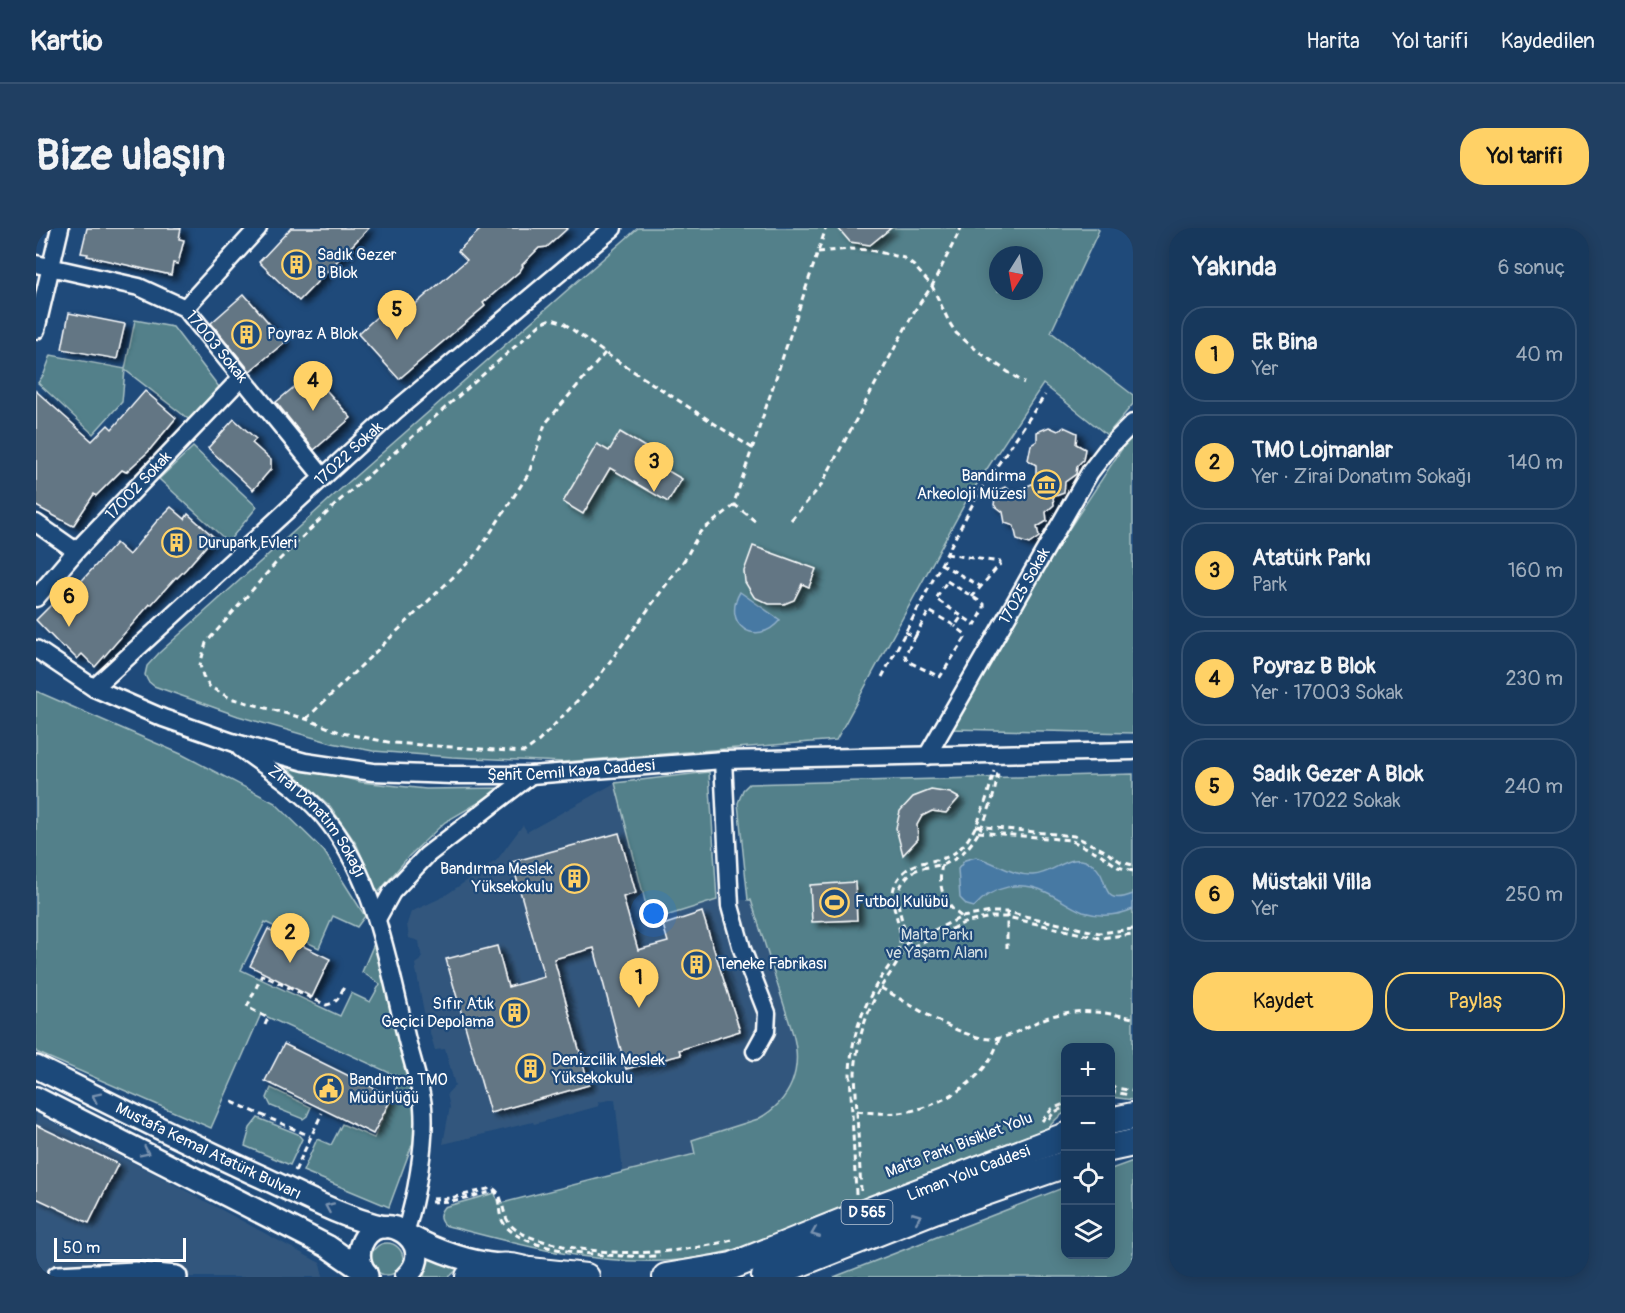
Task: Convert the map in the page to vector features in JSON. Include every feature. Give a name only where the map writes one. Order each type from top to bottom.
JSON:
[{"type":"highway","points":[[1115,1120],[1133,1116]]},
{"type":"highway","name":"Liman Yolu Caddesi","points":[[666,1277],[732,1266],[1061,1139]]},
{"type":"highway","points":[[1115,1147],[1133,1143]]},
{"type":"highway","name":"Liman Yolu Caddesi","points":[[765,1277],[934,1210],[1061,1165]]},
{"type":"highway","points":[[469,1277],[493,1267],[586,1277]]},
{"type":"main road","name":"Mustafa Kemal Atatürk Bulvarı","points":[[36,1067],[345,1215],[397,1230],[429,1246],[469,1261],[527,1271]]},
{"type":"main road","name":"Mustafa Kemal Atatürk Bulvarı","points":[[36,1098],[327,1246],[367,1275]]},
{"type":"main road","points":[[367,1275],[359,1258],[363,1241],[368,1234],[397,1230],[414,1244],[417,1254],[416,1264],[406,1277]]},
{"type":"main road","points":[[58,1277],[135,1273],[176,1277]]},
{"type":"street","points":[[36,330],[44,265],[60,228]]},
{"type":"street","points":[[185,308],[258,228]]},
{"type":"street","name":"17022 Sokak","points":[[94,688],[395,411],[613,228]]},
{"type":"street","name":"17003 Sokak","points":[[44,265],[139,287],[185,308],[323,477]]},
{"type":"street","name":"17002 Sokak","points":[[36,598],[76,551],[242,377]]},
{"type":"street","name":"17025 Sokak","points":[[927,756],[1090,472],[1110,446],[1133,423]]},
{"type":"street","points":[[36,523],[76,551]]},
{"type":"street","name":"Şehit Cemil Kaya Caddesi","points":[[36,649],[94,688],[163,718],[232,742],[305,762],[373,772],[452,776],[531,775],[723,760],[1133,751]]},
{"type":"street","name":"Zirai Donatım Sokağı","points":[[232,742],[303,794],[330,824],[351,856],[377,919],[423,1106],[422,1148],[415,1192],[397,1230]]},
{"type":"street","points":[[723,760],[730,906],[742,949],[767,1012],[766,1031],[755,1051]]},
{"type":"street","points":[[377,919],[392,892],[427,855],[531,775]]},
{"type":"path","points":[[752,448],[605,353],[562,322],[551,319],[543,322],[338,502],[275,564],[206,643],[200,664],[203,676],[210,687],[230,699],[306,719],[342,733],[393,743],[524,752],[539,741],[595,682],[685,559],[700,532],[735,506],[737,493],[826,228]]},
{"type":"path","points":[[791,520],[820,487],[961,228]]},
{"type":"path","points":[[818,252],[870,250],[904,258],[932,285],[948,322],[956,333],[1024,383]]},
{"type":"path","points":[[306,719],[476,555],[529,473],[545,424],[605,353]]},
{"type":"path","points":[[882,677],[978,494],[1045,395]]},
{"type":"path","points":[[735,506],[755,521]]},
{"type":"path","points":[[946,554],[999,562],[1000,564],[972,597]]},
{"type":"path","points":[[941,564],[980,586]]},
{"type":"path","points":[[947,581],[972,597],[984,604],[984,609],[975,625],[936,599],[947,581]]},
{"type":"path","points":[[929,611],[955,626],[965,634],[965,638],[940,677],[907,661],[905,655],[929,611]]},
{"type":"path","points":[[955,626],[962,616]]},
{"type":"path","points":[[905,632],[915,637]]},
{"type":"path","points":[[872,1188],[856,1196],[849,1073],[850,1054],[859,1020],[900,944],[892,897],[897,881],[909,868],[918,863],[941,859],[956,852],[976,826],[988,797],[999,755]]},
{"type":"path","points":[[861,1192],[855,1073],[859,1038],[864,1022],[905,944],[897,898],[906,878],[920,868],[942,864],[959,857],[978,832],[993,798],[999,755]]},
{"type":"path","points":[[976,826],[1074,836],[1121,862],[1133,865]]},
{"type":"path","points":[[978,832],[1070,840],[1085,846],[1119,867],[1133,871]]},
{"type":"path","points":[[942,864],[940,882],[945,899],[962,918]]},
{"type":"path","points":[[905,944],[978,913],[1007,912],[1099,933],[1133,929]]},
{"type":"path","points":[[1007,912],[1007,948]]},
{"type":"path","points":[[896,955],[979,918],[1007,917],[1099,938],[1133,934]]},
{"type":"path","points":[[266,1024],[268,1017],[247,1007],[262,975],[326,1005],[338,1000],[344,987]]},
{"type":"path","points":[[881,988],[953,1027],[981,1038],[1012,1035],[1048,1017],[1069,1012],[1103,1012],[1133,1018]]},
{"type":"path","points":[[857,1111],[899,1113],[942,1101],[974,1078],[991,1056],[999,1038]]},
{"type":"path","points":[[1115,1090],[1133,1093]]},
{"type":"path","points":[[232,1102],[310,1136]]},
{"type":"path","points":[[1041,1124],[1052,1108],[1061,1106]]},
{"type":"path","points":[[287,1188],[322,1113]]},
{"type":"path","points":[[415,1192],[433,1199],[451,1198],[492,1188],[499,1191],[504,1217],[515,1229],[537,1239],[570,1247],[664,1252],[742,1240]]},
{"type":"shaded area","points":[[740,592],[780,620],[771,628],[761,632],[744,629],[738,623],[735,614],[735,604]]},
{"type":"shaded area","points":[[615,783],[650,921],[717,900],[751,900],[796,1045],[797,1068],[790,1089],[777,1107],[758,1119],[692,1140],[696,1154],[623,1172],[615,1099],[598,1102],[599,1106],[534,1124],[533,1122],[443,1144],[450,1107],[447,1094],[455,1085],[445,1049],[435,1050],[424,1012],[415,964],[422,959],[419,941],[409,938],[407,924],[411,912],[443,897],[497,860],[523,825],[527,832]]},
{"type":"shaded area","points":[[976,857],[1025,875],[1041,874],[1070,861],[1085,861],[1099,871],[1107,890],[1114,897],[1133,894],[1133,909],[1115,914],[1089,914],[1051,894],[1027,886],[1007,887],[989,894],[974,907],[967,905],[960,898],[958,869],[965,860]]},
{"type":"shaded area","points":[[36,1114],[151,1172],[320,1263],[323,1277],[181,1277],[59,1267],[36,1274]]},
{"type":"green space","points":[[638,228],[1096,228],[1099,230],[1051,332],[1133,395],[1133,404],[1107,435],[1043,384],[969,496],[836,740],[563,762],[373,751],[332,743],[238,716],[154,686],[145,675],[147,666],[342,488]]},
{"type":"green space","points":[[135,320],[173,327],[219,387],[216,398],[191,421],[125,370],[122,402],[93,434],[38,383],[51,355],[125,369]]},
{"type":"green space","points":[[1133,436],[1133,733],[951,729],[1065,535],[1127,441]]},
{"type":"green space","points":[[193,447],[257,507],[228,542],[159,479]]},
{"type":"green space","points":[[36,691],[181,754],[275,803],[324,851],[365,916],[357,927],[333,916],[319,948],[265,922],[241,970],[340,1016],[351,993],[370,1002],[380,984],[362,972],[376,939],[411,1083],[419,1126],[389,1207],[303,1171],[317,1139],[331,1145],[342,1124],[374,1138],[401,1078],[261,1014],[211,1128],[36,1052]]},
{"type":"green space","points":[[281,762],[361,782],[426,789],[504,788],[445,822],[409,856],[377,894],[357,845],[330,806]]},
{"type":"green space","points":[[709,772],[717,900],[650,921],[615,783]]},
{"type":"green space","name":"Malta Parkı ve Yaşam Alanı","points":[[1133,774],[1133,1100],[1115,1098],[1115,1043],[1061,1043],[1061,1116],[1044,1131],[781,1234],[711,1255],[663,1261],[579,1256],[525,1246],[444,1225],[440,1216],[444,1207],[495,1193],[498,1204],[695,1154],[692,1140],[758,1119],[769,1112],[786,1094],[795,1072],[796,1047],[751,900],[748,900],[738,803],[743,790],[749,784]]},
{"type":"green space","points":[[271,1088],[311,1107],[307,1116],[303,1119],[271,1106],[267,1098]]},
{"type":"green space","points":[[258,1118],[298,1134],[302,1139],[290,1165],[245,1146],[250,1128]]},
{"type":"green space","points":[[1133,1161],[1133,1277],[834,1277],[1061,1189],[1061,1259],[1115,1259],[1115,1168]]},
{"type":"green space","points":[[387,1243],[399,1247],[403,1259],[399,1271],[387,1275],[375,1271],[371,1259],[375,1247]]},
{"type":"green space","points":[[429,1255],[461,1266],[449,1277],[424,1277]]},
{"type":"building","points":[[87,228],[181,228],[179,239],[184,240],[178,264],[173,263],[171,275],[87,256],[88,254],[81,253]]},
{"type":"building","name":"Sadık Gezer B Blok","points":[[291,228],[369,228],[299,301],[259,262]]},
{"type":"building","points":[[482,228],[568,228],[547,247],[539,248],[522,265],[520,271],[483,303],[485,306],[399,379],[358,334],[395,300],[406,312],[467,260],[458,251]]},
{"type":"building","points":[[838,228],[891,228],[870,245],[850,242]]},
{"type":"building","name":"Poyraz A Blok","points":[[244,294],[285,342],[250,371],[211,323]]},
{"type":"building","points":[[69,313],[125,324],[117,359],[62,349]]},
{"type":"building","points":[[311,373],[351,418],[314,450],[276,402]]},
{"type":"building","points":[[36,391],[92,441],[108,425],[112,429],[145,391],[176,418],[148,452],[126,472],[122,470],[96,496],[94,494],[73,526],[36,506]]},
{"type":"building","points":[[234,419],[256,439],[252,443],[271,460],[271,469],[253,490],[208,448]]},
{"type":"building","name":"Bandırma Arkeoloji Müzesi","points":[[1049,427],[1058,431],[1064,427],[1077,433],[1076,444],[1085,449],[1083,460],[1077,466],[1076,474],[1065,482],[1064,493],[1053,497],[1054,505],[1046,512],[1047,521],[1037,527],[1039,537],[1029,544],[1017,540],[1014,526],[1005,523],[1003,512],[994,505],[996,491],[1005,487],[1015,492],[1036,482],[1036,465],[1028,460],[1031,445],[1037,441],[1037,432]]},
{"type":"building","points":[[620,432],[650,450],[646,458],[682,479],[668,502],[610,468],[583,514],[563,502],[597,444],[609,451]]},
{"type":"building","points":[[171,507],[185,519],[188,514],[214,537],[186,569],[150,604],[95,667],[82,654],[77,659],[36,620],[62,594],[66,598],[116,543],[129,555]]},
{"type":"building","points":[[753,546],[816,569],[809,587],[802,584],[794,600],[784,604],[769,604],[754,597],[745,582],[744,571]]},
{"type":"building","points":[[931,790],[950,793],[959,798],[946,813],[932,811],[922,816],[917,825],[918,839],[903,855],[896,828],[900,811],[913,797]]},
{"type":"building","points":[[619,833],[636,893],[623,897],[638,950],[668,942],[663,925],[702,912],[740,1031],[679,1050],[681,1055],[626,1069],[594,948],[554,959],[589,1085],[490,1113],[446,959],[497,946],[508,987],[544,977],[512,862]]},
{"type":"building","name":"Futbol Kulübü","points":[[855,882],[857,920],[812,922],[810,885]]},
{"type":"building","points":[[268,929],[330,959],[312,997],[250,966]]},
{"type":"building","name":"Bandırma TMO Müdürlüğü","points":[[284,1044],[392,1097],[373,1134],[265,1081]]},
{"type":"building","points":[[36,1125],[118,1164],[89,1223],[36,1198]]},
{"type":"place","name":"Sadık Gezer B Blok","points":[[296,264]]},
{"type":"place","name":"Poyraz A Blok","points":[[246,334]]},
{"type":"place","name":"Sadık Gezer A Blok","points":[[397,340]]},
{"type":"place","name":"Poyraz B Blok","points":[[313,411]]},
{"type":"place","name":"Bandırma Arkeoloji Müzesi","points":[[1047,485]]},
{"type":"place","name":"Atatürk Parkı","points":[[654,492]]},
{"type":"place","name":"Durupark Evleri","points":[[177,543]]},
{"type":"place","name":"Müstakil Villa","points":[[69,627]]},
{"type":"place","name":"Bandırma Meslek Yüksekokulu","points":[[574,878]]},
{"type":"place","name":"Futbol Kulübü","points":[[834,902]]},
{"type":"place","name":"TMO Lojmanlar","points":[[290,963]]},
{"type":"place","name":"Teneke Fabrikası","points":[[697,964]]},
{"type":"place","name":"Ek Bina","points":[[639,1008]]},
{"type":"place","name":"Sıfır Atık Geçici Depolama","points":[[515,1013]]},
{"type":"place","name":"Denizcilik Meslek Yüksekokulu","points":[[531,1069]]},
{"type":"place","name":"Bandırma TMO Müdürlüğü","points":[[328,1089]]}]
